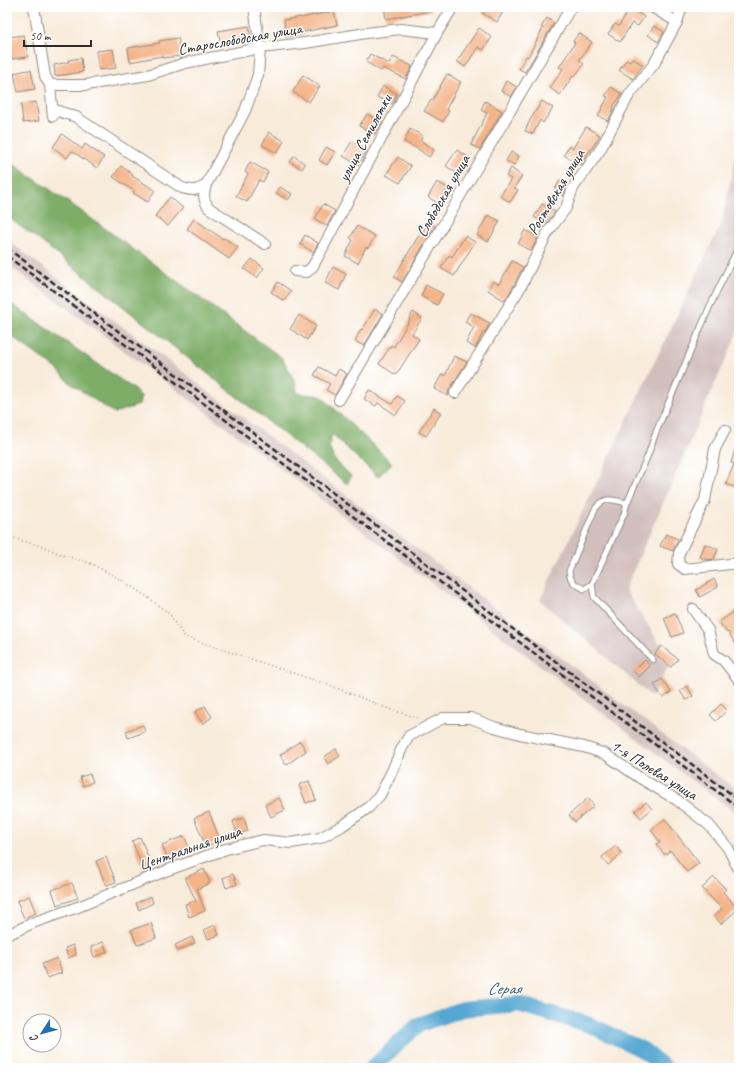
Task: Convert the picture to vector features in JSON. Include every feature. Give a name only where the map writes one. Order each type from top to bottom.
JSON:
[{"type":"street","points":[[34,7],[45,76],[50,85],[53,112],[76,117],[182,188],[190,191],[198,190],[206,185]]},
{"type":"street","points":[[254,7],[260,48],[258,75],[245,111],[206,185],[204,201],[209,208],[265,244]]},
{"type":"street","name":"улица Семилетки","points":[[295,271],[307,272],[313,266],[437,32],[453,7]]},
{"type":"street","name":"Слободская улица","points":[[339,400],[571,7]]},
{"type":"street","points":[[652,7],[677,22]]},
{"type":"street","name":"Ростовская улица","points":[[455,394],[520,288],[548,232],[566,208],[573,188],[600,150],[629,95],[654,64],[677,22],[682,7]]},
{"type":"street","name":"Старослободская улица","points":[[50,85],[86,85],[148,75],[186,63],[260,48],[305,43],[366,33],[401,29],[437,32]]},
{"type":"street","points":[[725,430],[715,449],[705,500],[679,553],[678,564],[685,568],[739,564]]},
{"type":"street","points":[[693,609],[708,630],[714,654],[724,661],[739,680]]},
{"type":"street","name":"1-я Полевая улица","points":[[434,723],[443,718],[471,718],[513,733],[584,747],[605,754],[640,778],[677,800],[710,825],[728,848],[739,870]]},
{"type":"street","name":"Центральная улица","points":[[7,935],[35,922],[78,907],[168,870],[226,849],[263,840],[292,843],[320,838],[342,826],[368,808],[380,795],[409,736],[434,723]]},
{"type":"lane","points":[[653,660],[594,597],[592,584],[624,514],[627,503],[648,455],[656,432],[709,308],[739,246]]},
{"type":"lane","points":[[592,584],[584,589],[576,585],[570,578],[569,571],[595,509],[600,503],[609,499],[627,503]]},
{"type":"path","points":[[7,535],[92,564],[118,578],[167,612],[185,637],[329,685],[389,709],[434,723]]},
{"type":"shaded area","points":[[739,139],[739,329],[625,590],[671,661],[652,697],[540,600],[722,222]]},
{"type":"shaded area","points":[[7,240],[739,792],[739,815],[173,387],[7,264]]},
{"type":"green space","points":[[7,160],[81,211],[282,358],[295,381],[297,393],[321,396],[392,463],[378,477],[332,434],[329,446],[334,459],[351,476],[347,484],[34,236],[7,217]]},
{"type":"green space","points":[[7,301],[134,389],[141,396],[139,405],[114,413],[70,383],[57,369],[7,333]]},
{"type":"building","points":[[384,7],[432,7],[432,11],[386,19]]},
{"type":"building","points":[[486,7],[506,7],[497,22],[482,13]]},
{"type":"building","points":[[630,8],[644,17],[638,26],[632,23],[620,42],[608,34],[615,24],[619,26]]},
{"type":"building","points":[[334,11],[337,25],[286,37],[284,20]]},
{"type":"building","points":[[547,18],[554,23],[525,72],[519,69],[526,56],[528,57],[543,28],[541,27]]},
{"type":"building","points":[[249,26],[251,40],[221,45],[218,31]]},
{"type":"building","points":[[654,26],[664,32],[658,42],[648,35]]},
{"type":"building","points":[[479,28],[492,37],[483,50],[478,47],[465,67],[457,61]]},
{"type":"building","points":[[579,33],[592,42],[579,60],[584,64],[574,77],[573,76],[560,95],[550,88],[563,69],[559,67],[575,43],[573,41]]},
{"type":"building","points":[[24,35],[28,57],[12,59],[9,37]]},
{"type":"building","points":[[178,38],[181,56],[162,58],[162,56],[130,62],[128,48],[160,43],[159,41]]},
{"type":"building","points":[[113,49],[116,68],[99,70],[96,51]]},
{"type":"building","points":[[370,54],[389,64],[393,57],[412,66],[406,79],[383,68],[381,71],[366,62]]},
{"type":"building","points":[[81,58],[83,72],[55,76],[54,65],[69,62],[68,60]]},
{"type":"building","points":[[632,58],[643,65],[633,79],[619,70],[626,60],[630,62]]},
{"type":"building","points":[[31,70],[35,89],[18,92],[14,73]]},
{"type":"building","points":[[447,74],[461,82],[446,109],[449,111],[443,122],[424,111],[431,100],[432,101]]},
{"type":"building","points":[[303,75],[320,86],[309,102],[293,92]]},
{"type":"building","points":[[506,81],[517,87],[511,97],[501,91]]},
{"type":"building","points":[[383,86],[397,94],[392,104],[377,97]]},
{"type":"building","points":[[611,87],[622,94],[613,107],[614,108],[608,121],[598,116],[608,97],[605,96]]},
{"type":"building","points":[[485,101],[502,111],[480,149],[471,145],[487,113],[481,110]]},
{"type":"building","points":[[542,101],[553,108],[543,123],[540,120],[533,134],[525,131],[530,120]]},
{"type":"building","points":[[36,102],[39,121],[23,123],[21,104]]},
{"type":"building","points":[[367,114],[382,123],[374,135],[359,126]]},
{"type":"building","points":[[586,127],[600,135],[581,165],[564,155],[569,146],[573,148]]},
{"type":"building","points":[[410,129],[423,136],[420,140],[434,150],[429,157],[418,149],[404,142]]},
{"type":"building","points":[[269,132],[284,141],[277,153],[262,145]]},
{"type":"building","points":[[62,134],[82,149],[85,144],[104,157],[97,168],[72,151],[67,158],[53,147]]},
{"type":"building","points":[[352,141],[367,151],[358,165],[343,156]]},
{"type":"building","points":[[326,147],[335,152],[327,165],[319,160]]},
{"type":"building","points":[[457,150],[468,157],[468,160],[459,175],[446,166]]},
{"type":"building","points":[[511,152],[519,156],[514,165],[506,161]]},
{"type":"building","points":[[294,156],[305,164],[302,169],[290,162]]},
{"type":"building","points":[[398,157],[411,166],[400,183],[386,175]]},
{"type":"building","points":[[250,162],[268,172],[263,182],[259,180],[247,202],[236,196],[248,174],[245,172]]},
{"type":"building","points":[[121,166],[133,175],[132,176],[155,190],[148,202],[133,193],[134,191],[113,177]]},
{"type":"building","points":[[511,168],[522,176],[514,188],[518,190],[510,202],[500,196],[511,179],[506,176]]},
{"type":"building","points":[[560,180],[568,184],[563,196],[554,191]]},
{"type":"building","points":[[437,182],[448,188],[439,204],[428,197]]},
{"type":"building","points":[[280,187],[292,194],[288,200],[276,193]]},
{"type":"building","points":[[170,197],[183,208],[168,226],[155,216]]},
{"type":"building","points":[[323,204],[335,211],[327,226],[315,219]]},
{"type":"building","points":[[542,204],[555,212],[546,224],[534,217]]},
{"type":"building","points":[[488,215],[500,221],[488,242],[477,235]]},
{"type":"building","points":[[194,219],[223,239],[224,238],[238,247],[229,259],[187,229]]},
{"type":"building","points":[[430,222],[435,226],[402,282],[394,277],[419,235]]},
{"type":"building","points":[[357,226],[375,236],[368,248],[366,247],[358,263],[345,256],[353,240],[350,238]]},
{"type":"building","points":[[525,230],[538,237],[531,251],[518,244]]},
{"type":"building","points":[[305,235],[318,243],[313,252],[300,244]]},
{"type":"building","points":[[465,236],[475,242],[454,276],[441,268],[449,255],[452,257]]},
{"type":"building","points":[[252,259],[264,268],[257,278],[244,269]]},
{"type":"building","points":[[512,261],[523,267],[505,301],[488,290],[493,281],[499,284]]},
{"type":"building","points":[[333,267],[346,274],[339,290],[325,283]]},
{"type":"building","points":[[278,282],[291,291],[284,301],[271,292]]},
{"type":"building","points":[[426,285],[443,294],[437,305],[421,296]]},
{"type":"building","points":[[375,309],[383,314],[364,346],[355,341],[361,329],[362,330]]},
{"type":"building","points":[[413,312],[422,318],[412,334],[419,339],[396,375],[379,364],[391,345],[394,347]]},
{"type":"building","points":[[470,313],[490,323],[475,348],[466,343],[474,327],[465,322]]},
{"type":"building","points":[[299,315],[316,326],[307,340],[290,329]]},
{"type":"building","points":[[454,356],[467,362],[449,390],[448,396],[434,389],[442,374],[445,376]]},
{"type":"building","points":[[319,367],[335,376],[339,369],[347,374],[335,395],[326,390],[330,384],[314,375]]},
{"type":"building","points":[[369,390],[392,404],[397,396],[405,401],[396,415],[378,403],[376,406],[364,399]]},
{"type":"building","points":[[434,408],[441,413],[426,436],[419,432]]},
{"type":"building","points":[[737,443],[739,443],[739,489],[726,484],[734,464],[731,463]]},
{"type":"building","points":[[666,534],[678,539],[673,551],[660,546]]},
{"type":"building","points":[[705,544],[718,549],[714,559],[707,560],[700,557]]},
{"type":"building","points":[[714,579],[718,587],[700,597],[696,590]]},
{"type":"building","points":[[739,608],[739,650],[728,632],[727,633],[719,622]]},
{"type":"building","points":[[675,613],[683,633],[672,637],[664,618]]},
{"type":"building","points":[[661,646],[678,659],[671,667],[655,654]]},
{"type":"building","points":[[645,660],[650,666],[639,677],[633,671]]},
{"type":"building","points":[[662,679],[671,692],[663,698],[654,685]]},
{"type":"building","points":[[687,686],[693,696],[686,700],[680,691]]},
{"type":"building","points":[[721,704],[727,710],[716,721],[710,715]]},
{"type":"building","points":[[205,706],[212,717],[203,724],[195,712]]},
{"type":"building","points":[[143,725],[145,732],[128,738],[126,731]]},
{"type":"building","points":[[300,741],[306,751],[286,765],[280,755]]},
{"type":"building","points":[[336,749],[340,756],[328,764],[324,757]]},
{"type":"building","points":[[90,774],[93,782],[83,786],[80,777]]},
{"type":"building","points":[[309,781],[316,800],[306,803],[299,785]]},
{"type":"building","points":[[279,798],[285,810],[271,817],[265,805]]},
{"type":"building","points":[[588,798],[594,806],[575,822],[569,815]]},
{"type":"building","points":[[646,802],[652,809],[641,818],[635,811]]},
{"type":"building","points":[[209,812],[220,840],[206,847],[194,818]]},
{"type":"building","points":[[244,818],[248,831],[237,834],[233,821]]},
{"type":"building","points":[[665,819],[699,863],[687,872],[670,850],[665,855],[656,844],[660,842],[651,830]]},
{"type":"building","points":[[184,836],[191,851],[169,861],[162,845]]},
{"type":"building","points":[[140,837],[152,866],[144,870],[132,841]]},
{"type":"building","points":[[616,846],[622,854],[608,865],[602,857]]},
{"type":"building","points":[[106,857],[116,882],[106,885],[96,861]]},
{"type":"building","points":[[204,869],[210,883],[197,889],[205,911],[189,917],[185,904],[196,901],[185,878]]},
{"type":"building","points":[[233,874],[237,884],[226,888],[223,878]]},
{"type":"building","points":[[714,877],[726,889],[723,892],[738,909],[721,924],[714,916],[722,909],[702,888]]},
{"type":"building","points":[[72,883],[78,898],[57,905],[52,890]]},
{"type":"building","points":[[29,896],[36,913],[24,918],[17,901]]},
{"type":"building","points":[[151,896],[153,903],[139,910],[136,903]]},
{"type":"building","points":[[151,923],[156,938],[137,945],[131,930]]},
{"type":"building","points":[[215,925],[219,935],[208,939],[204,930]]},
{"type":"building","points":[[192,937],[195,943],[178,951],[175,945]]},
{"type":"building","points":[[103,942],[107,952],[94,957],[91,947]]},
{"type":"building","points":[[73,945],[76,955],[68,958],[65,948]]},
{"type":"building","points":[[57,958],[62,973],[47,978],[42,964]]},
{"type":"waterway","name":"Серая","points":[[372,1068],[418,1025],[462,1009],[518,1004],[590,1025],[643,1050],[665,1068]]},
{"type":"railway","points":[[7,248],[739,800]]},
{"type":"railway","points":[[7,256],[739,808]]}]
